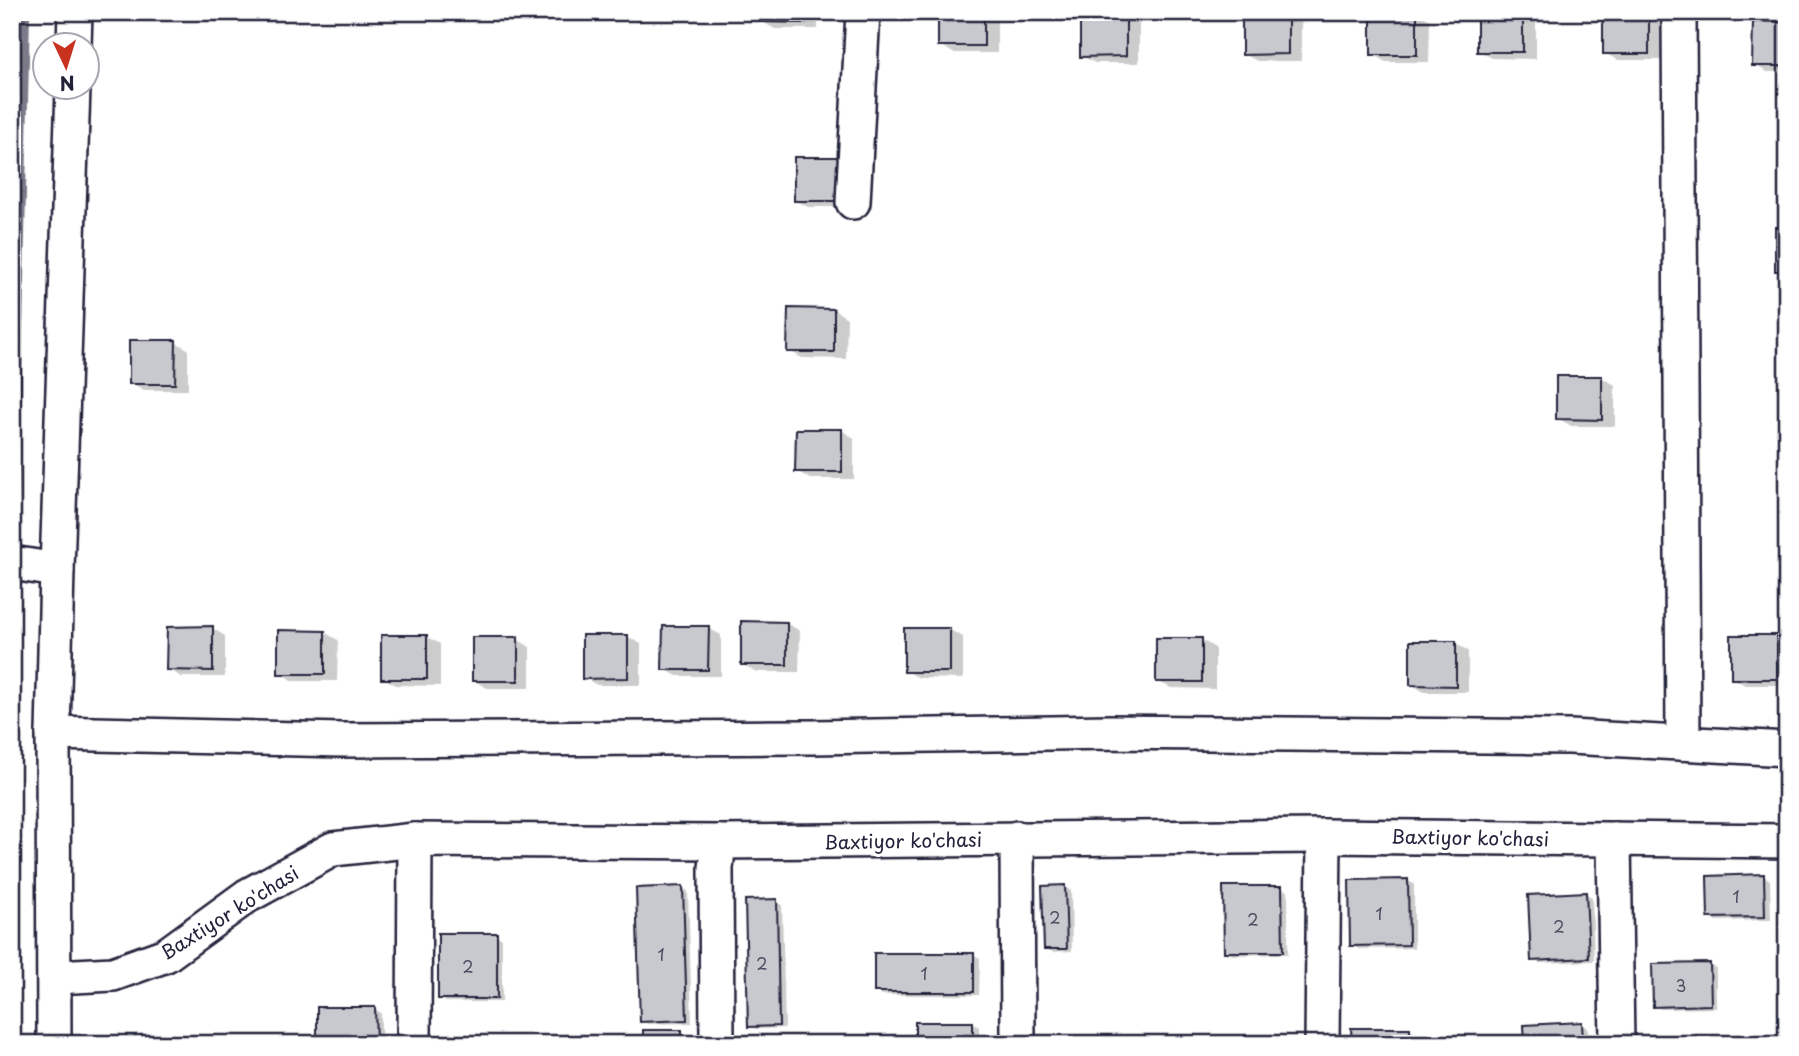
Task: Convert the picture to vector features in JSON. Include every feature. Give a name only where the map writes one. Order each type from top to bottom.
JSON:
[{"type":"street","points":[[74,32],[75,12]]},
{"type":"street","points":[[853,202],[863,12]]},
{"type":"street","points":[[1679,12],[1684,743]]},
{"type":"street","points":[[54,1044],[53,733],[73,102]]},
{"type":"street","points":[[12,563],[57,570]]},
{"type":"street","points":[[53,733],[342,740],[1123,732],[1570,737],[1787,749]]},
{"type":"street","points":[[1322,1044],[1324,836]]},
{"type":"street","name":"Baxtiyor ko'chasi","points":[[55,977],[113,974],[166,954],[247,896],[332,849],[415,840],[719,842],[1324,836],[1787,841]]},
{"type":"street","points":[[1017,838],[1018,1044]]},
{"type":"street","points":[[1614,839],[1617,1044]]},
{"type":"street","points":[[414,1044],[415,840]]},
{"type":"street","points":[[718,1044],[716,868],[719,842]]},
{"type":"building","points":[[760,12],[806,12],[806,23],[760,22]]},
{"type":"building","points":[[938,12],[984,12],[984,46],[938,46]]},
{"type":"building","points":[[1080,12],[1126,13],[1126,56],[1080,57]]},
{"type":"building","points":[[1242,12],[1288,12],[1288,54],[1242,55]]},
{"type":"building","points":[[1371,12],[1417,12],[1417,55],[1371,55]]},
{"type":"building","points":[[1477,12],[1523,12],[1523,52],[1477,52]]},
{"type":"building","points":[[1603,12],[1649,12],[1649,54],[1603,54]]},
{"type":"building","points":[[1753,21],[1787,22],[1787,66],[1752,66]]},
{"type":"building","points":[[794,157],[840,157],[840,201],[794,201]]},
{"type":"building","points":[[1775,227],[1787,227],[1787,271],[1775,271]]},
{"type":"building","points":[[788,308],[834,309],[834,352],[787,352]]},
{"type":"building","points":[[129,340],[176,340],[175,384],[129,384]]},
{"type":"building","points":[[1556,376],[1602,376],[1602,420],[1556,419]]},
{"type":"building","points":[[796,429],[842,429],[842,472],[795,472]]},
{"type":"building","points":[[741,621],[787,622],[787,665],[741,665]]},
{"type":"building","points":[[213,626],[213,671],[166,670],[167,627]]},
{"type":"building","points":[[663,626],[709,626],[708,670],[662,670]]},
{"type":"building","points":[[904,628],[950,628],[950,672],[904,672]]},
{"type":"building","points":[[278,630],[325,631],[325,674],[278,674]]},
{"type":"building","points":[[381,635],[427,635],[427,679],[381,679]]},
{"type":"building","points":[[582,635],[628,635],[628,678],[582,679]]},
{"type":"building","points":[[1731,635],[1777,635],[1777,679],[1731,679]]},
{"type":"building","points":[[472,637],[518,637],[518,681],[472,681]]},
{"type":"building","points":[[1156,638],[1202,638],[1202,682],[1156,682]]},
{"type":"building","points":[[1410,641],[1456,641],[1456,686],[1410,685]]},
{"type":"building","points":[[1764,874],[1765,917],[1708,918],[1707,876]]},
{"type":"building","points":[[1408,879],[1409,945],[1350,946],[1349,880]]},
{"type":"building","points":[[1065,885],[1067,949],[1044,949],[1042,886]]},
{"type":"building","points":[[683,886],[687,1020],[640,1022],[636,888]]},
{"type":"building","points":[[1223,886],[1282,886],[1283,952],[1224,952]]},
{"type":"building","points":[[1586,892],[1589,958],[1531,961],[1528,895]]},
{"type":"building","points":[[777,899],[779,1026],[748,1027],[745,900]]},
{"type":"building","points":[[438,933],[497,933],[497,999],[438,999]]},
{"type":"building","points":[[874,953],[974,953],[974,992],[874,992]]},
{"type":"building","points":[[1710,963],[1711,1005],[1653,1007],[1652,964]]},
{"type":"building","points":[[317,1007],[375,1007],[376,1044],[317,1044]]},
{"type":"building","points":[[915,1022],[973,1022],[973,1044],[915,1044]]},
{"type":"building","points":[[1582,1022],[1583,1044],[1525,1044],[1524,1025]]},
{"type":"building","points":[[1351,1028],[1410,1028],[1410,1044],[1352,1044]]},
{"type":"building","points":[[643,1030],[682,1030],[682,1044],[643,1044]]},
{"type":"waterway","points":[[12,597],[25,12]]}]
